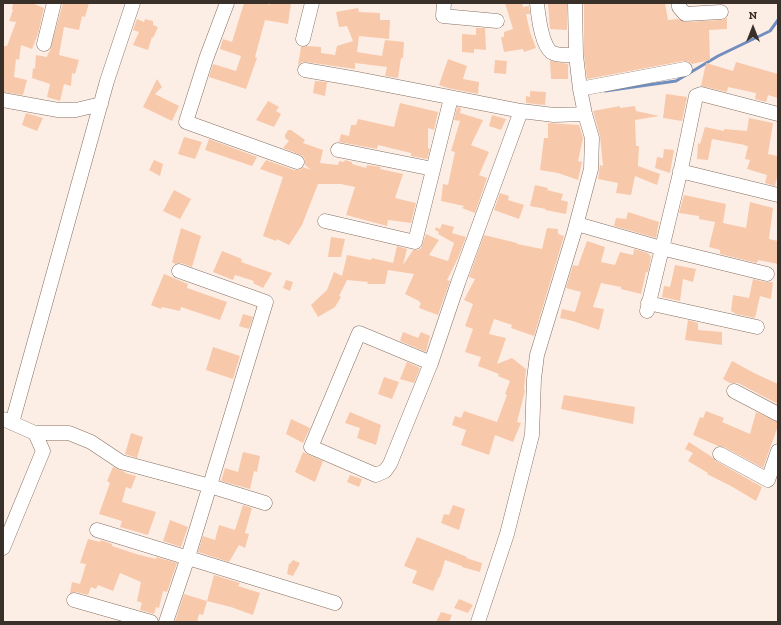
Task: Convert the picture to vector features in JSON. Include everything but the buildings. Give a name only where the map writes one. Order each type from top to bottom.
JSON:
[{"type":"street","points":[[44,44],[54,3]]},
{"type":"street","points":[[133,3],[107,82],[7,421],[35,433],[69,433],[91,442],[121,462],[210,486],[265,503]]},
{"type":"street","points":[[227,3],[206,59],[186,122],[297,162]]},
{"type":"street","points":[[303,39],[312,3]]},
{"type":"street","points":[[444,3],[443,16],[497,21]]},
{"type":"street","points":[[536,3],[546,46],[552,53],[576,55]]},
{"type":"street","points":[[478,622],[507,534],[532,435],[534,378],[537,355],[577,224],[591,169],[592,138],[580,89],[576,55],[575,3]]},
{"type":"street","points":[[679,3],[679,7],[685,14],[721,12]]},
{"type":"street","points":[[305,70],[357,78],[450,98],[521,111],[554,115],[585,114]]},
{"type":"street","points":[[580,89],[685,70]]},
{"type":"street","points":[[757,327],[648,307],[696,96],[701,94],[778,114]]},
{"type":"street","points":[[325,221],[415,242],[450,98]]},
{"type":"street","points":[[3,100],[58,110],[76,110],[101,104]]},
{"type":"street","points":[[431,363],[359,333],[311,447],[376,475],[385,471],[390,464],[431,363],[521,111]]},
{"type":"street","points":[[338,150],[433,169]]},
{"type":"street","points":[[680,171],[778,195]]},
{"type":"street","points":[[577,224],[661,248],[767,274]]},
{"type":"street","points":[[166,622],[188,557],[266,302],[179,272]]},
{"type":"street","points":[[734,391],[778,414]]},
{"type":"street","points":[[3,548],[43,451],[35,433]]},
{"type":"street","points":[[720,454],[768,480],[778,451]]},
{"type":"street","points":[[97,530],[335,603]]},
{"type":"street","points":[[74,600],[151,622]]},
{"type":"waterway","points":[[605,91],[676,81],[718,56],[770,31],[778,20]]}]
